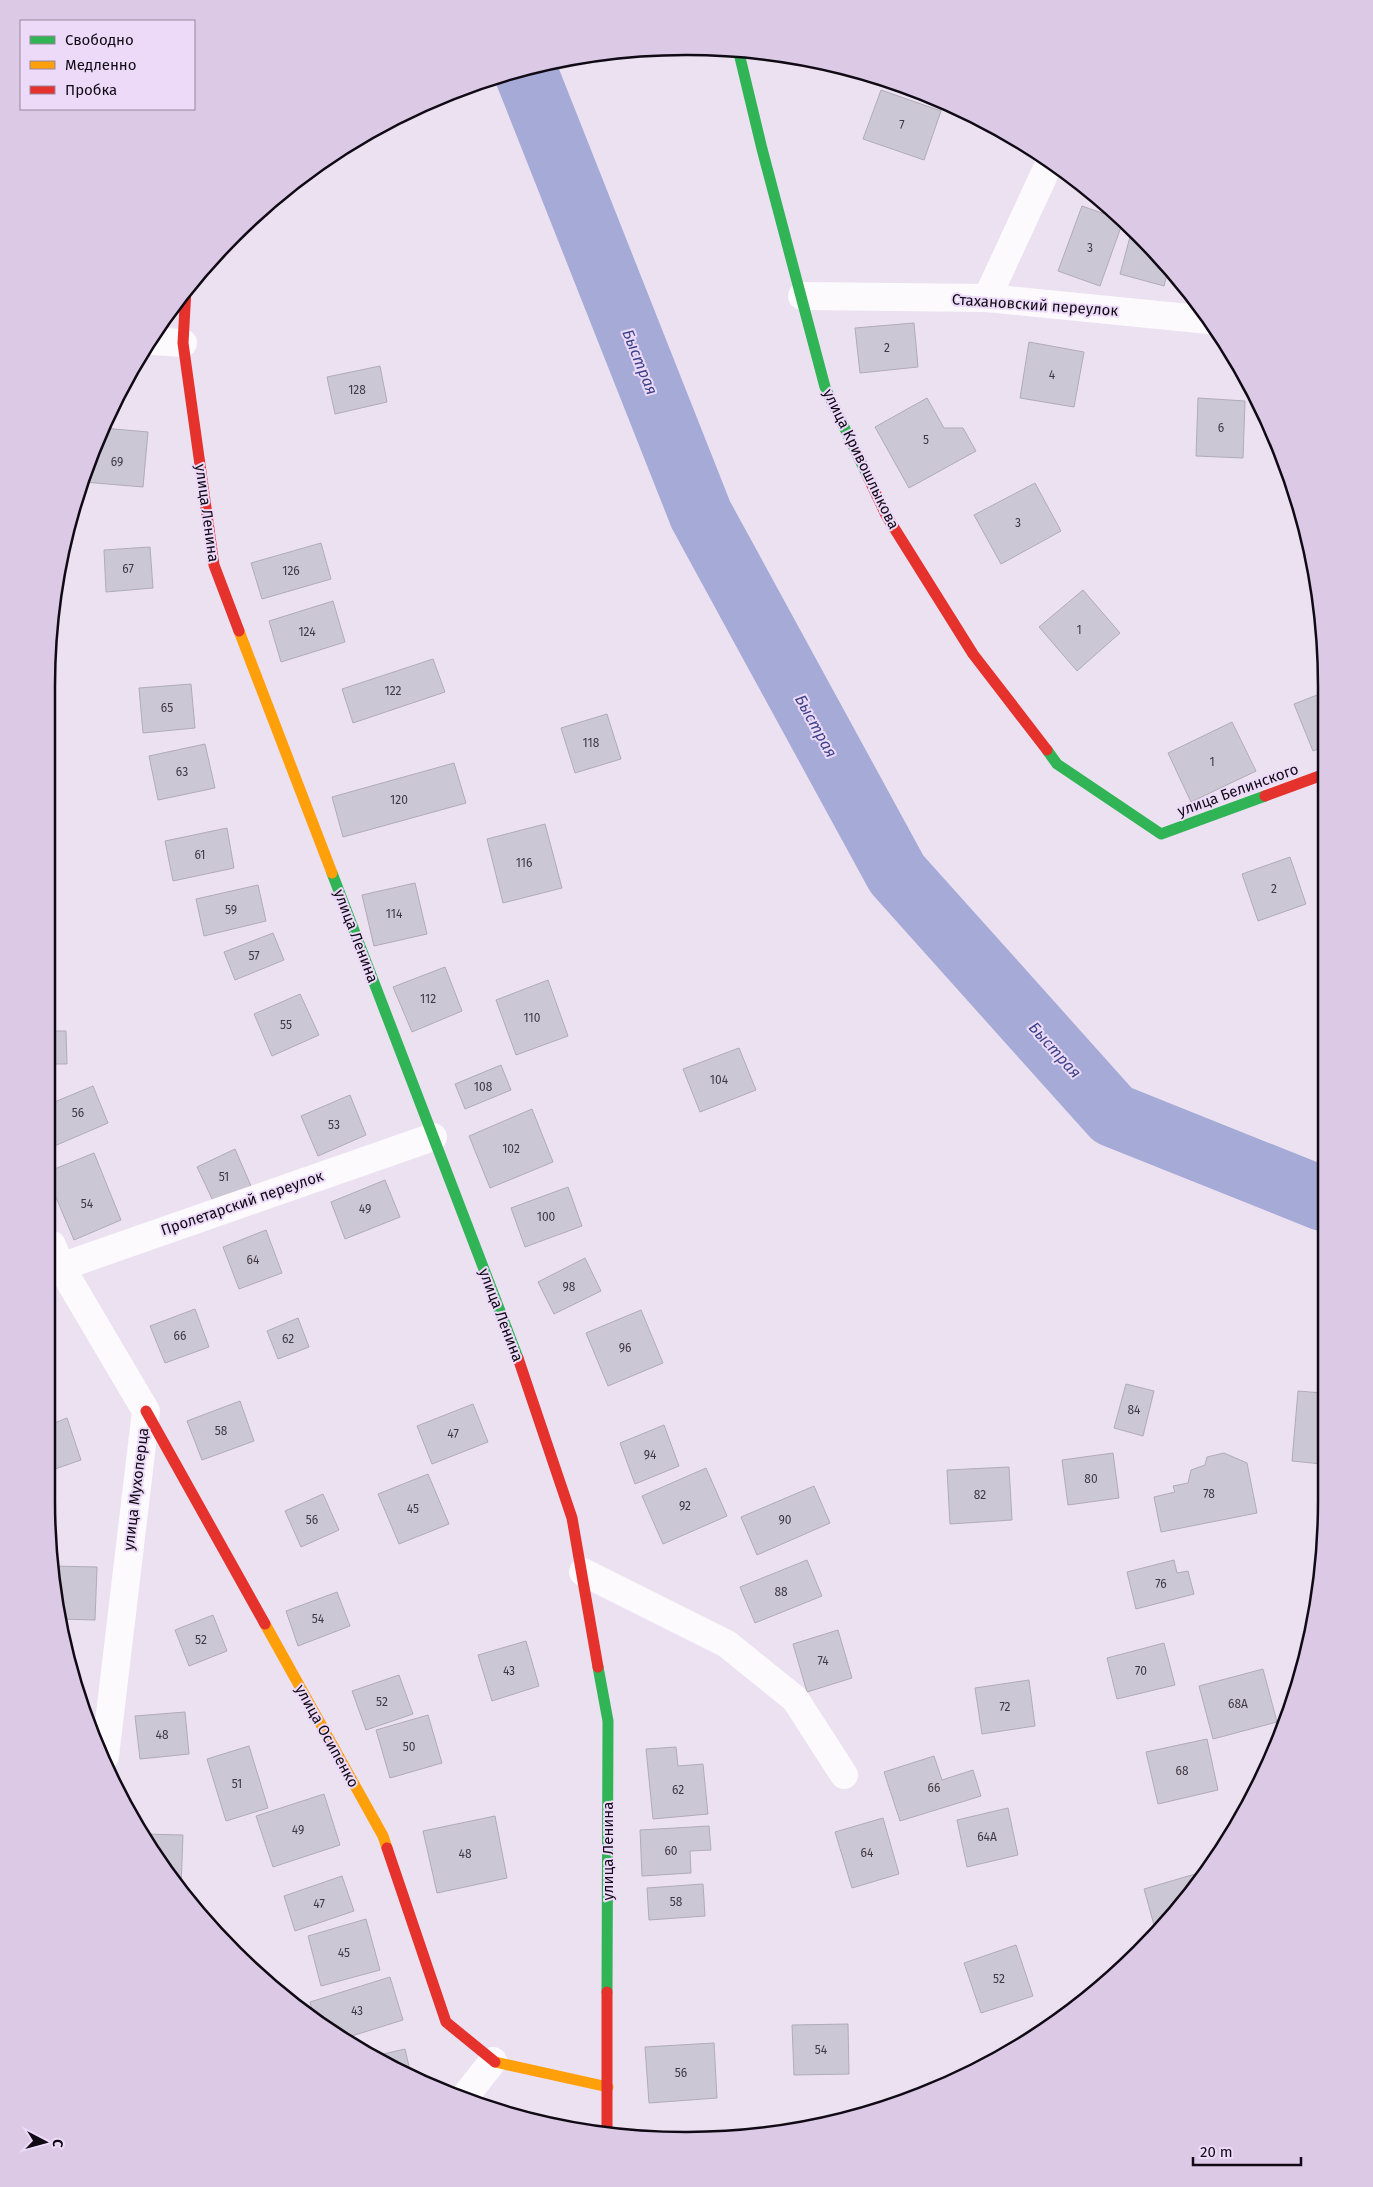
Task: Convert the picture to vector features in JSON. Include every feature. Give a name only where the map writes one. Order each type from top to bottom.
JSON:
[{"type":"street","name":"улица Кривошлыкова","points":[[740,57],[762,149],[825,387],[886,515],[973,654],[1057,764],[1162,834]]},
{"type":"street","points":[[987,298],[1047,168]]},
{"type":"street","name":"Стахановский переулок","points":[[802,296],[987,298],[1200,319]]},
{"type":"street","name":"улица Ленина","points":[[185,302],[183,343],[214,565],[526,1379],[572,1518],[608,1721],[607,2127]]},
{"type":"street","points":[[158,341],[183,343]]},
{"type":"street","name":"улица Белинского","points":[[1162,834],[1318,777]]},
{"type":"street","name":"Пролетарский переулок","points":[[55,1260],[433,1137]]},
{"type":"street","name":"улица Мухоперца","points":[[55,1260],[146,1411],[106,1748]]},
{"type":"street","name":"улица Осипенко","points":[[146,1411],[383,1836],[446,2022],[493,2060],[608,2087]]},
{"type":"street","points":[[582,1572],[727,1644],[795,1699],[844,1775]]},
{"type":"street","points":[[468,2092],[493,2060]]},
{"type":"building","points":[[881,90],[941,111],[924,160],[863,139]]},
{"type":"building","points":[[1082,206],[1105,214],[1120,228],[1100,286],[1058,271]]},
{"type":"building","points":[[1130,237],[1167,277],[1164,286],[1120,274]]},
{"type":"building","points":[[914,323],[918,367],[860,373],[855,328]]},
{"type":"building","points":[[1029,342],[1084,352],[1074,407],[1020,398]]},
{"type":"building","points":[[380,366],[387,402],[335,414],[327,377]]},
{"type":"building","points":[[927,398],[944,428],[963,428],[976,451],[909,488],[875,427]]},
{"type":"building","points":[[1198,398],[1245,401],[1243,458],[1196,456]]},
{"type":"building","points":[[110,429],[148,432],[143,487],[90,482]]},
{"type":"building","points":[[1035,483],[1061,531],[1001,564],[974,515]]},
{"type":"building","points":[[321,543],[331,579],[262,599],[251,563]]},
{"type":"building","points":[[150,547],[153,588],[106,592],[104,550]]},
{"type":"building","points":[[1083,590],[1120,633],[1077,671],[1039,627]]},
{"type":"building","points":[[333,601],[345,642],[281,662],[269,621]]},
{"type":"building","points":[[433,659],[445,692],[353,723],[342,689]]},
{"type":"building","points":[[191,684],[195,728],[143,733],[139,688]]},
{"type":"building","points":[[1318,695],[1318,749],[1313,751],[1294,704]]},
{"type":"building","points":[[607,714],[621,759],[575,773],[561,728]]},
{"type":"building","points":[[1232,722],[1256,771],[1191,802],[1168,753]]},
{"type":"building","points":[[205,744],[215,788],[158,800],[149,756]]},
{"type":"building","points":[[454,763],[466,803],[343,837],[332,797]]},
{"type":"building","points":[[545,824],[562,888],[503,903],[487,839]]},
{"type":"building","points":[[227,828],[234,868],[173,881],[165,841]]},
{"type":"building","points":[[1290,857],[1306,904],[1258,921],[1242,874]]},
{"type":"building","points":[[415,883],[427,934],[374,946],[362,895]]},
{"type":"building","points":[[258,885],[266,921],[204,936],[196,899]]},
{"type":"building","points":[[273,933],[284,960],[235,980],[224,952]]},
{"type":"building","points":[[445,967],[462,1011],[412,1032],[393,987]]},
{"type":"building","points":[[548,980],[568,1036],[516,1055],[496,1000]]},
{"type":"building","points":[[300,994],[319,1035],[272,1056],[254,1014]]},
{"type":"building","points":[[55,1031],[66,1031],[67,1064],[55,1064]]},
{"type":"building","points":[[739,1048],[756,1090],[700,1112],[683,1069]]},
{"type":"building","points":[[501,1065],[511,1090],[465,1109],[455,1084]]},
{"type":"building","points":[[93,1086],[108,1123],[55,1146],[55,1102]]},
{"type":"building","points":[[350,1095],[366,1135],[318,1156],[301,1116]]},
{"type":"building","points":[[532,1109],[553,1162],[490,1188],[469,1136]]},
{"type":"building","points":[[235,1149],[251,1186],[214,1203],[197,1167]]},
{"type":"building","points":[[94,1153],[121,1220],[74,1240],[55,1195],[55,1169]]},
{"type":"building","points":[[385,1180],[400,1217],[345,1239],[331,1202]]},
{"type":"building","points":[[568,1187],[582,1226],[525,1247],[511,1208]]},
{"type":"building","points":[[266,1230],[282,1273],[239,1289],[223,1247]]},
{"type":"building","points":[[585,1258],[601,1291],[554,1314],[538,1282]]},
{"type":"building","points":[[195,1309],[209,1347],[165,1363],[150,1326]]},
{"type":"building","points":[[641,1310],[663,1363],[608,1386],[586,1333]]},
{"type":"building","points":[[298,1318],[309,1347],[278,1359],[267,1331]]},
{"type":"building","points":[[1126,1384],[1154,1391],[1143,1436],[1114,1428]]},
{"type":"building","points":[[1298,1391],[1318,1393],[1318,1464],[1292,1461]]},
{"type":"building","points":[[240,1401],[254,1441],[202,1460],[187,1421]]},
{"type":"building","points":[[473,1404],[488,1442],[432,1464],[417,1426]]},
{"type":"building","points":[[67,1418],[81,1460],[55,1469],[55,1423]]},
{"type":"building","points":[[664,1425],[679,1466],[635,1484],[620,1443]]},
{"type":"building","points":[[1113,1453],[1119,1498],[1068,1505],[1062,1460]]},
{"type":"building","points":[[1224,1453],[1247,1463],[1257,1513],[1161,1532],[1154,1497],[1175,1492],[1173,1486],[1188,1483],[1191,1470],[1205,1465],[1207,1457]]},
{"type":"building","points":[[1009,1467],[1012,1520],[950,1524],[947,1470]]},
{"type":"building","points":[[706,1468],[727,1516],[663,1544],[642,1496]]},
{"type":"building","points":[[428,1474],[449,1524],[399,1544],[378,1494]]},
{"type":"building","points":[[814,1486],[830,1523],[757,1555],[741,1517]]},
{"type":"building","points":[[323,1494],[339,1530],[301,1547],[285,1511]]},
{"type":"building","points":[[807,1560],[822,1596],[755,1623],[740,1587]]},
{"type":"building","points":[[1174,1560],[1177,1573],[1188,1571],[1194,1594],[1136,1609],[1127,1572]]},
{"type":"building","points":[[58,1566],[97,1567],[95,1620],[66,1619]]},
{"type":"building","points":[[337,1592],[350,1626],[298,1646],[286,1611]]},
{"type":"building","points":[[213,1615],[227,1651],[189,1666],[175,1630]]},
{"type":"building","points":[[838,1630],[852,1678],[807,1692],[793,1644]]},
{"type":"building","points":[[526,1641],[539,1686],[492,1701],[478,1655]]},
{"type":"building","points":[[1164,1643],[1175,1685],[1117,1699],[1107,1658]]},
{"type":"building","points":[[1263,1669],[1277,1722],[1213,1739],[1199,1686]]},
{"type":"building","points":[[399,1675],[413,1714],[366,1730],[352,1691]]},
{"type":"building","points":[[1029,1680],[1035,1726],[982,1734],[975,1688]]},
{"type":"building","points":[[185,1712],[189,1754],[140,1759],[135,1716]]},
{"type":"building","points":[[428,1715],[442,1763],[390,1778],[376,1730]]},
{"type":"building","points":[[1207,1739],[1218,1790],[1158,1804],[1146,1752]]},
{"type":"building","points":[[249,1746],[268,1808],[226,1821],[207,1759]]},
{"type":"building","points":[[676,1747],[678,1766],[703,1764],[708,1814],[653,1819],[646,1749]]},
{"type":"building","points":[[934,1756],[942,1780],[973,1770],[981,1796],[900,1821],[884,1772]]},
{"type":"building","points":[[324,1794],[340,1845],[273,1867],[256,1816]]},
{"type":"building","points":[[1008,1808],[1018,1855],[967,1867],[957,1820]]},
{"type":"building","points":[[495,1816],[507,1878],[437,1893],[423,1831]]},
{"type":"building","points":[[883,1818],[899,1874],[852,1888],[835,1832]]},
{"type":"building","points":[[709,1826],[711,1850],[690,1851],[691,1873],[642,1876],[640,1830]]},
{"type":"building","points":[[151,1834],[183,1835],[181,1880]]},
{"type":"building","points":[[1196,1874],[1154,1925],[1144,1889]]},
{"type":"building","points":[[342,1876],[354,1911],[295,1931],[284,1896]]},
{"type":"building","points":[[703,1884],[705,1916],[649,1920],[647,1888]]},
{"type":"building","points":[[366,1919],[380,1970],[321,1986],[308,1936]]},
{"type":"building","points":[[1016,1945],[1033,1996],[981,2013],[964,1963]]},
{"type":"building","points":[[390,1977],[403,2020],[352,2036],[312,2009],[310,2002]]},
{"type":"building","points":[[848,2024],[849,2074],[794,2075],[792,2025]]},
{"type":"building","points":[[714,2043],[717,2098],[649,2103],[645,2047]]},
{"type":"building","points":[[405,2049],[409,2068],[407,2067],[383,2054]]},
{"type":"waterway","name":"Быстрая","points":[[527,76],[701,515],[897,874],[1113,1115],[1318,1197]]},
{"type":"traffic: fast","points":[[740,57],[762,149],[825,387],[868,477]]},
{"type":"traffic: fast","points":[[1047,750],[1057,764],[1161,834],[1265,796]]},
{"type":"traffic: fast","points":[[332,873],[518,1358]]},
{"type":"traffic: fast","points":[[598,1667],[608,1721],[607,1992]]},
{"type":"traffic: slow","points":[[239,631],[332,873]]},
{"type":"traffic: slow","points":[[265,1624],[383,1836],[387,1848]]},
{"type":"traffic: slow","points":[[495,2062],[608,2087]]},
{"type":"traffic: jam","points":[[185,302],[183,343],[214,565],[239,631]]},
{"type":"traffic: jam","points":[[868,477],[886,515],[973,654],[1047,750]]},
{"type":"traffic: jam","points":[[1265,796],[1318,777]]},
{"type":"traffic: jam","points":[[518,1358],[572,1518],[598,1667]]},
{"type":"traffic: jam","points":[[146,1411],[265,1624]]},
{"type":"traffic: jam","points":[[387,1848],[446,2022],[495,2062]]},
{"type":"traffic: jam","points":[[607,1992],[607,2127]]}]
